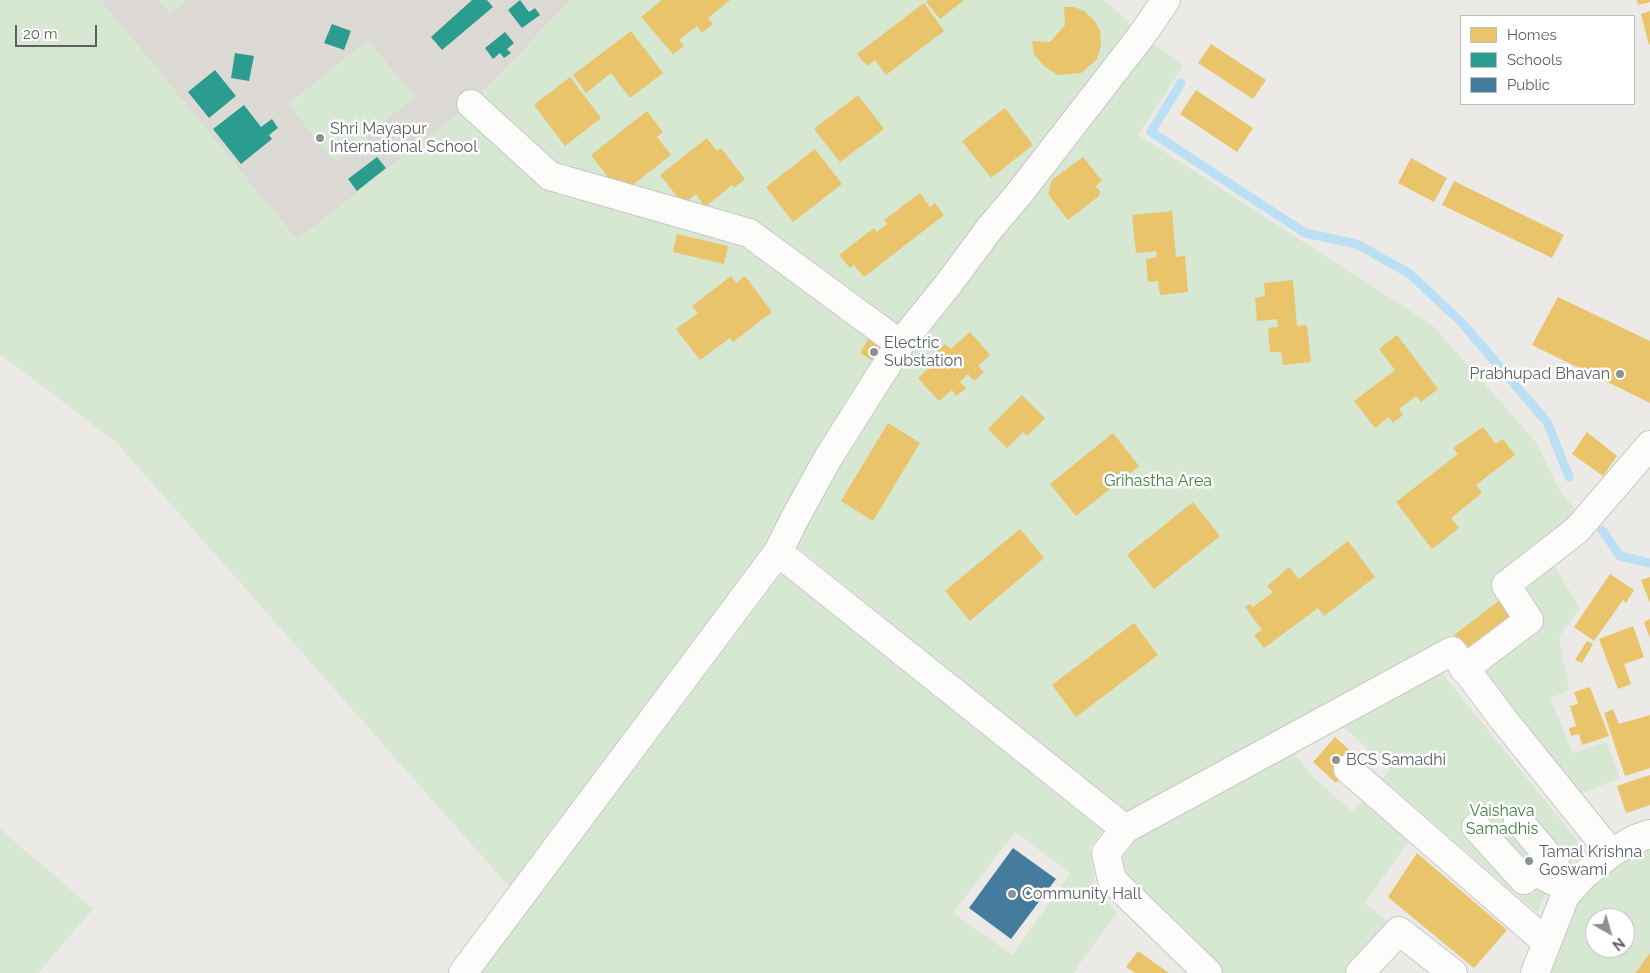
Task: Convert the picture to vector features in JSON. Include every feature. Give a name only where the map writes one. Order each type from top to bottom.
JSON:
[{"type":"street","points":[[463,973],[778,552],[794,518],[828,458],[900,344],[1142,35],[1166,0]]},
{"type":"street","points":[[471,104],[550,176],[749,233],[900,344]]},
{"type":"street","points":[[1464,669],[1529,620],[1506,586],[1576,530],[1650,445]]},
{"type":"street","points":[[778,552],[1125,829]]},
{"type":"street","points":[[1208,973],[1112,880],[1106,853],[1125,829],[1452,651],[1464,669],[1611,853]]},
{"type":"street","points":[[1348,769],[1546,942]]},
{"type":"street","points":[[1476,828],[1524,880],[1537,869],[1547,878],[1555,864],[1518,820]]},
{"type":"street","points":[[1535,973],[1566,896],[1583,876],[1611,853],[1635,839],[1650,834]]},
{"type":"street","points":[[1360,973],[1399,931],[1452,973]]},
{"type":"shaded area","name":"Shri Mayapur International School","points":[[99,0],[571,0],[471,104],[297,240]]},
{"type":"green space","name":"Grihastha Area","points":[[0,0],[101,0],[297,240],[471,104],[571,0],[1104,0],[1142,35],[1183,66],[1138,135],[1432,325],[1536,442],[1559,490],[1580,515],[1505,596],[1454,635],[1453,639],[1127,814],[792,543],[775,524],[764,547],[511,889],[116,442],[0,354]]},
{"type":"green space","points":[[158,0],[188,0],[169,14]]},
{"type":"green space","points":[[368,40],[415,97],[334,162],[288,104]]},
{"type":"green space","points":[[1550,559],[1580,608],[1559,637],[1569,690],[1550,698],[1573,753],[1607,742],[1620,778],[1575,796],[1477,669],[1516,587]]},
{"type":"green space","points":[[783,571],[1103,831],[1090,848],[1096,891],[1117,913],[1073,973],[478,973]],"holes":[[[1015,832],[1071,873],[1012,955],[953,913]]]},
{"type":"green space","name":"Vaishava Samadhis","points":[[1440,671],[1586,851],[1553,881],[1537,912],[1382,779],[1390,769],[1339,723]]},
{"type":"green space","points":[[1291,749],[1315,779],[1352,812],[1367,797],[1412,836],[1365,903],[1399,931],[1360,973],[1223,973],[1123,874],[1119,855],[1137,833]]},
{"type":"green space","points":[[0,829],[93,909],[38,973],[0,973]]},
{"type":"green space","points":[[1650,845],[1650,953],[1635,973],[1549,973],[1574,906],[1595,880],[1616,861]]},
{"type":"building: Homes","points":[[662,0],[730,0],[708,18],[713,24],[702,33],[697,26],[679,40],[684,46],[673,54],[641,17]]},
{"type":"building: Homes","points":[[929,0],[964,0],[940,19],[926,2]]},
{"type":"building: Homes","points":[[1637,0],[1650,0],[1650,2],[1638,5]]},
{"type":"building: Homes","points":[[924,3],[944,31],[886,75],[875,60],[867,66],[857,54]]},
{"type":"building: Homes","points":[[1064,7],[1074,7],[1084,11],[1095,21],[1100,31],[1101,46],[1097,59],[1081,73],[1058,75],[1045,67],[1034,54],[1032,41],[1050,42],[1065,25]]},
{"type":"building: Homes","points":[[1650,11],[1650,45],[1649,45],[1641,14]]},
{"type":"building: Homes","points":[[631,31],[663,73],[630,98],[611,73],[586,93],[573,75]]},
{"type":"building: Homes","points":[[1211,44],[1266,80],[1253,99],[1198,63]]},
{"type":"building: Homes","points":[[570,77],[601,118],[565,146],[534,105]]},
{"type":"building: Homes","points":[[1196,90],[1253,128],[1237,152],[1180,114]]},
{"type":"building: Homes","points":[[858,95],[884,129],[840,162],[814,129]]},
{"type":"building: Homes","points":[[1005,108],[1033,145],[991,178],[962,141]]},
{"type":"building: Homes","points":[[647,111],[663,132],[657,137],[671,155],[621,194],[591,155]]},
{"type":"building: Homes","points":[[707,138],[717,151],[721,148],[745,179],[734,188],[732,185],[705,207],[696,194],[683,204],[660,175]]},
{"type":"building: Homes","points":[[815,149],[842,184],[793,222],[766,187]]},
{"type":"building: Homes","points":[[1083,157],[1102,181],[1095,186],[1100,191],[1099,196],[1068,220],[1048,194],[1052,180]]},
{"type":"building: Homes","points":[[1411,158],[1447,178],[1434,202],[1398,183]]},
{"type":"building: Homes","points":[[1454,181],[1564,235],[1552,258],[1442,205]]},
{"type":"building: Homes","points":[[920,193],[930,207],[935,203],[944,215],[864,277],[854,265],[850,268],[839,255],[874,228],[877,232],[887,224],[884,220]]},
{"type":"building: Homes","points":[[1172,211],[1176,257],[1185,256],[1188,292],[1160,295],[1158,281],[1148,282],[1146,259],[1157,257],[1156,251],[1136,253],[1132,215]]},
{"type":"building: Homes","points":[[677,234],[728,246],[724,264],[673,252]]},
{"type":"building: Homes","points":[[731,276],[736,283],[745,276],[772,312],[733,342],[730,338],[700,360],[676,329],[698,313],[692,306]]},
{"type":"building: Homes","points":[[1293,280],[1297,326],[1307,325],[1311,362],[1283,365],[1281,352],[1270,352],[1268,328],[1278,327],[1277,319],[1257,321],[1255,298],[1265,296],[1264,283]]},
{"type":"building: Homes","name":"Prabhupad Bhavan","points":[[1558,297],[1650,341],[1650,403],[1532,345]]},
{"type":"building: Homes","points":[[970,332],[990,355],[978,366],[984,372],[974,381],[968,374],[960,382],[966,388],[956,396],[952,390],[939,401],[918,378],[938,360],[933,355],[945,344],[951,349]]},
{"type":"building: Homes","points":[[1397,335],[1438,389],[1421,402],[1416,396],[1399,409],[1403,415],[1393,423],[1389,417],[1375,428],[1354,401],[1395,370],[1379,349]]},
{"type":"building: Homes","name":"Electric Substation","points":[[869,338],[889,352],[880,365],[860,353]]},
{"type":"building: Homes","points":[[1022,395],[1045,418],[1027,436],[1023,432],[1007,448],[988,429]]},
{"type":"building: Homes","points":[[888,423],[920,443],[873,521],[841,501]]},
{"type":"building: Homes","points":[[1483,427],[1496,444],[1503,439],[1515,455],[1476,485],[1482,493],[1451,518],[1459,528],[1432,549],[1396,502],[1458,454],[1453,448]]},
{"type":"building: Homes","points":[[1587,432],[1617,456],[1603,476],[1572,454]]},
{"type":"building: Homes","points":[[1113,433],[1139,466],[1076,516],[1050,484]]},
{"type":"building: Homes","points":[[1193,502],[1220,536],[1154,589],[1127,555]]},
{"type":"building: Homes","points":[[1020,529],[1044,558],[970,621],[945,591]]},
{"type":"building: Homes","points":[[1348,541],[1375,577],[1324,616],[1318,608],[1264,648],[1254,635],[1262,630],[1245,607],[1250,604],[1253,607],[1273,592],[1267,586],[1289,567],[1299,579]]},
{"type":"building: Homes","points":[[1610,574],[1634,590],[1626,603],[1623,600],[1594,641],[1574,627]]},
{"type":"building: Homes","points":[[1650,577],[1650,603],[1641,580]]},
{"type":"building: Homes","points":[[1505,596],[1520,614],[1468,654],[1454,635]]},
{"type":"building: Homes","points":[[1650,619],[1650,638],[1644,622]]},
{"type":"building: Homes","points":[[1134,623],[1158,655],[1076,717],[1052,685]]},
{"type":"building: Homes","points":[[1633,626],[1644,657],[1624,664],[1631,684],[1618,689],[1599,639]]},
{"type":"building: Homes","points":[[1587,641],[1593,644],[1582,663],[1575,660]]},
{"type":"building: Homes","points":[[1590,687],[1609,736],[1582,745],[1579,734],[1571,736],[1569,728],[1576,726],[1570,706],[1578,704],[1574,692]]},
{"type":"building: Homes","points":[[1613,709],[1619,724],[1650,715],[1650,768],[1625,776],[1604,713]]},
{"type":"building: Homes","name":"BCS Samadhi","points":[[1335,737],[1358,758],[1336,783],[1313,762]]},
{"type":"building: Homes","points":[[1650,775],[1650,805],[1626,813],[1617,786]]},
{"type":"building: Homes","points":[[1497,823],[1503,831],[1497,835],[1491,827]]},
{"type":"building: Homes","points":[[1417,853],[1507,930],[1474,968],[1388,897]]},
{"type":"building: Homes","points":[[1138,951],[1169,973],[1135,973],[1126,967]]},
{"type":"building: Homes","points":[[1650,953],[1650,973],[1635,973]]},
{"type":"building: Schools","points":[[472,0],[487,0],[493,7],[442,50],[431,37]]},
{"type":"building: Schools","points":[[520,0],[529,12],[535,8],[540,15],[522,28],[508,10]]},
{"type":"building: Schools","points":[[332,24],[351,31],[344,50],[324,43]]},
{"type":"building: Schools","points":[[505,32],[514,43],[507,49],[511,53],[504,58],[500,53],[493,59],[485,48]]},
{"type":"building: Schools","points":[[235,53],[254,56],[249,81],[231,78]]},
{"type":"building: Schools","points":[[215,70],[236,96],[209,118],[188,92]]},
{"type":"building: Schools","points":[[244,105],[261,127],[272,119],[278,128],[269,135],[272,139],[241,164],[213,129]]},
{"type":"building: Schools","points":[[377,157],[386,168],[357,191],[348,179]]},
{"type":"building: Public","name":"Community Hall","points":[[1013,848],[1056,879],[1011,939],[969,908]]},
{"type":"waterway","points":[[1181,83],[1151,132],[1305,233],[1357,244],[1410,274],[1462,323],[1547,422],[1569,477]]},
{"type":"waterway","points":[[1602,530],[1620,556],[1650,563]]},
{"type":"place","name":"Shri Mayapur International School","points":[[320,138]]},
{"type":"place","name":"Electric Substation","points":[[874,352]]},
{"type":"place","name":"Prabhupad Bhavan","points":[[1620,374]]},
{"type":"place","name":"BCS Samadhi","points":[[1336,760]]},
{"type":"place","name":"Tamal Krishna Goswami","points":[[1529,861]]},
{"type":"place","name":"Community Hall","points":[[1012,894]]}]
